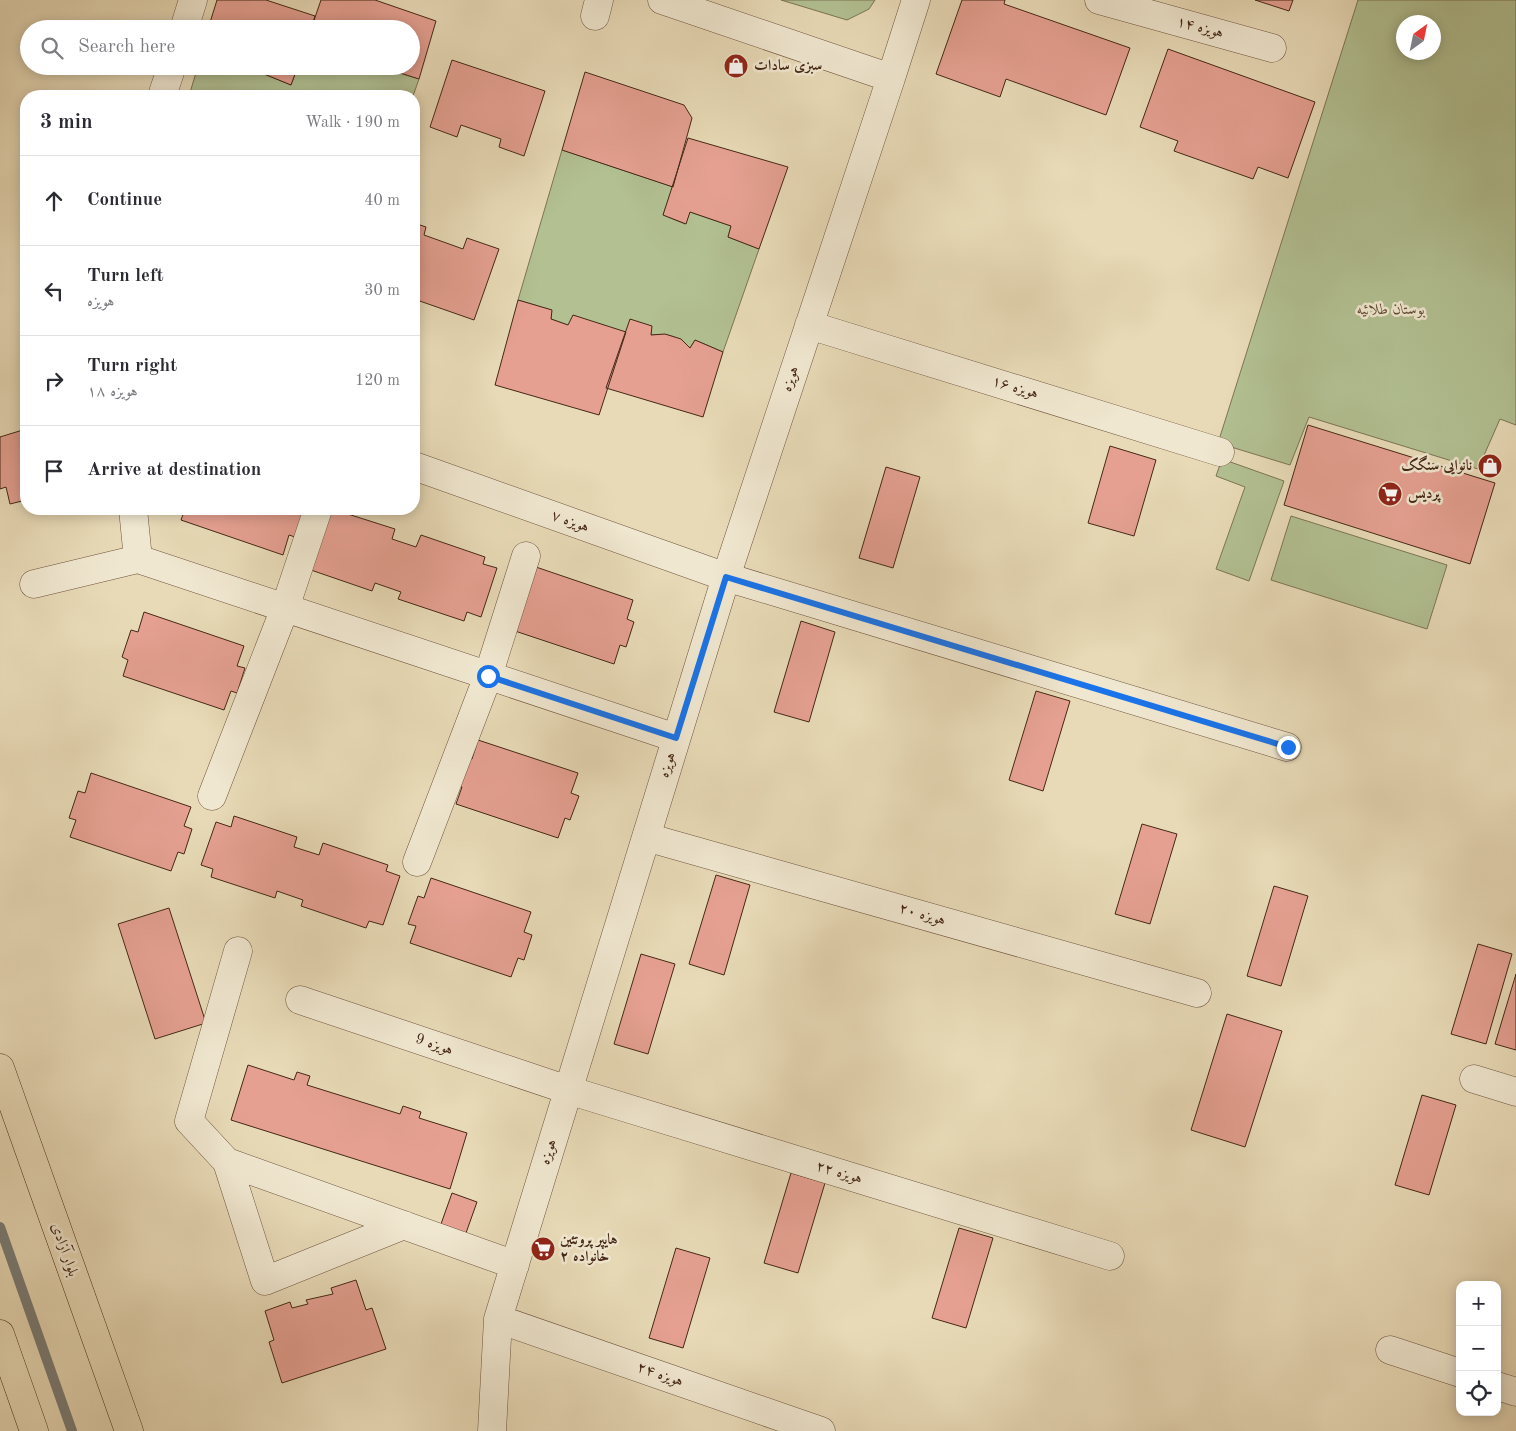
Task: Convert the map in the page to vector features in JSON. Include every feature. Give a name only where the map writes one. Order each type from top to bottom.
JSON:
[{"type":"main road","name":"بلوار آزادی","points":[[0,1068],[129,1431]]},
{"type":"main road","points":[[0,1334],[34,1431]]},
{"type":"street","points":[[187,20],[193,0]]},
{"type":"street","points":[[662,0],[891,78]]},
{"type":"street","name":"هویزه","points":[[492,1431],[498,1319],[726,577],[916,0]]},
{"type":"street","name":"هویزه ۱۴","points":[[1099,0],[1272,48]]},
{"type":"street","points":[[164,90],[169,75]]},
{"type":"street","name":"هویزه ‍۱۶","points":[[809,325],[1220,452]]},
{"type":"street","name":"هویزه ۷","points":[[420,468],[726,577],[1288,747]]},
{"type":"street","points":[[134,515],[138,559]]},
{"type":"street","points":[[212,796],[285,608],[316,515]]},
{"type":"street","points":[[417,862],[488,676],[526,556]]},
{"type":"street","points":[[34,584],[138,559],[676,738]]},
{"type":"street","name":"هویزه ‍۲۰","points":[[646,837],[1197,993]]},
{"type":"street","points":[[238,951],[189,1121],[227,1162],[265,1281],[404,1226]]},
{"type":"street","name":"هویزه 9","points":[[300,1000],[568,1090]]},
{"type":"street","points":[[1474,1080],[1516,1092]]},
{"type":"street","name":"هویزه ‍۲۲","points":[[568,1090],[1110,1256]]},
{"type":"street","points":[[227,1162],[515,1265]]},
{"type":"street","name":"هویزه ‍۲۴","points":[[498,1319],[822,1431]]},
{"type":"street","points":[[1390,1350],[1456,1372]]},
{"type":"street","points":[[1501,1387],[1516,1392]]},
{"type":"green space","points":[[781,0],[875,0],[869,9],[847,20]]},
{"type":"green space","name":"بوستان طلائیه","points":[[1358,0],[1516,0],[1516,425],[1500,419],[1478,469],[1309,417],[1290,465],[1218,443]]},
{"type":"green space","points":[[195,75],[266,75],[291,85],[295,75],[406,75],[419,79],[415,90],[191,90]]},
{"type":"green space","points":[[562,150],[673,187],[663,215],[685,224],[690,212],[731,226],[728,237],[759,249],[723,352],[695,340],[690,348],[672,336],[663,334],[651,335],[651,326],[631,320],[626,332],[568,325],[551,319],[551,310],[518,300]]},
{"type":"green space","points":[[1222,459],[1284,481],[1249,581],[1216,569],[1245,487],[1216,476]]},
{"type":"green space","points":[[1291,516],[1447,565],[1427,629],[1271,580]]},
{"type":"building","points":[[217,0],[266,0],[315,16],[314,20],[211,20]]},
{"type":"building","points":[[321,0],[375,0],[436,21],[419,79],[406,75],[420,75],[420,20],[314,20]]},
{"type":"building","points":[[962,0],[1005,0],[1004,4],[1130,48],[1106,115],[1006,79],[1000,97],[936,74]]},
{"type":"building","points":[[1255,0],[1293,0],[1289,11]]},
{"type":"building","points":[[1168,49],[1315,102],[1288,178],[1258,167],[1253,179],[1174,151],[1178,141],[1140,127]]},
{"type":"building","points":[[452,60],[545,91],[524,156],[499,147],[501,139],[461,125],[457,137],[430,127]]},
{"type":"building","points":[[585,72],[684,105],[692,118],[673,187],[562,150]]},
{"type":"building","points":[[266,75],[295,75],[291,85]]},
{"type":"building","points":[[688,138],[788,167],[759,249],[728,237],[731,226],[690,212],[686,224],[663,215]]},
{"type":"building","points":[[420,225],[426,227],[424,235],[463,249],[467,238],[499,249],[474,320],[420,301]]},
{"type":"building","points":[[518,300],[552,310],[551,319],[568,325],[573,315],[626,332],[599,415],[495,385]]},
{"type":"building","points":[[630,319],[652,326],[651,335],[665,334],[681,339],[690,348],[695,340],[723,352],[703,417],[606,388]]},
{"type":"building","name":"پردیس","points":[[1308,425],[1495,483],[1470,564],[1284,505]]},
{"type":"building","points":[[20,431],[20,502],[10,504],[6,487],[0,489],[0,437]]},
{"type":"building","points":[[1110,446],[1156,460],[1134,536],[1088,523]]},
{"type":"building","points":[[886,467],[920,477],[893,568],[859,558]]},
{"type":"building","points":[[183,515],[302,515],[295,537],[289,535],[283,555],[181,520]]},
{"type":"building","points":[[330,515],[351,515],[395,529],[392,539],[416,547],[421,535],[485,557],[483,564],[497,568],[481,617],[467,612],[464,621],[398,599],[401,592],[375,583],[372,591],[308,569]]},
{"type":"building","points":[[533,566],[633,600],[627,619],[634,622],[626,647],[620,645],[614,664],[512,630]]},
{"type":"building","points":[[144,612],[244,646],[237,666],[245,668],[237,693],[231,691],[224,710],[123,676],[128,660],[122,657],[131,630],[138,632]]},
{"type":"building","points":[[801,621],[835,632],[809,722],[774,712]]},
{"type":"building","points":[[1036,691],[1070,701],[1043,791],[1009,780]]},
{"type":"building","points":[[478,740],[578,773],[571,793],[579,796],[570,820],[565,818],[558,838],[456,804],[462,787],[456,785],[464,757],[472,759]]},
{"type":"building","points":[[91,773],[191,807],[184,826],[192,829],[184,854],[178,852],[171,871],[70,837],[76,820],[69,818],[78,791],[85,793]]},
{"type":"building","points":[[234,816],[297,837],[294,847],[319,855],[323,843],[388,865],[386,871],[400,876],[383,925],[369,921],[366,928],[301,906],[303,900],[277,891],[275,898],[211,877],[213,869],[201,865],[216,822],[231,827]]},
{"type":"building","points":[[1142,824],[1177,834],[1150,924],[1115,914]]},
{"type":"building","points":[[716,875],[750,885],[724,975],[689,964]]},
{"type":"building","points":[[431,878],[531,912],[524,932],[532,935],[524,960],[518,958],[511,977],[410,943],[416,926],[408,924],[418,896],[424,898]]},
{"type":"building","points":[[1274,886],[1308,896],[1281,986],[1247,976]]},
{"type":"building","points":[[169,908],[206,1023],[155,1039],[118,924]]},
{"type":"building","points":[[1478,944],[1512,954],[1486,1044],[1451,1034]]},
{"type":"building","points":[[641,954],[675,964],[648,1054],[614,1044]]},
{"type":"building","points":[[1516,974],[1516,1050],[1495,1044]]},
{"type":"building","points":[[1227,1014],[1282,1031],[1245,1147],[1191,1130]]},
{"type":"building","points":[[248,1065],[294,1080],[297,1072],[310,1076],[307,1085],[400,1114],[403,1106],[421,1112],[419,1118],[467,1133],[450,1189],[231,1120]]},
{"type":"building","points":[[1422,1095],[1456,1105],[1429,1195],[1395,1185]]},
{"type":"building","points":[[791,1173],[825,1183],[798,1273],[764,1263]]},
{"type":"building","points":[[452,1193],[477,1202],[466,1233],[441,1224]]},
{"type":"building","points":[[959,1228],[993,1238],[966,1328],[932,1318]]},
{"type":"building","points":[[676,1248],[710,1258],[683,1348],[649,1338]]},
{"type":"building","points":[[356,1280],[366,1310],[372,1308],[386,1349],[282,1383],[269,1342],[274,1340],[265,1311],[290,1302],[292,1308],[308,1304],[306,1300],[333,1294],[331,1288]]},
{"type":"waterway","points":[[0,1227],[72,1431]]},
{"type":"place","name":"سبزی سادات","points":[[736,66]]},
{"type":"place","name":"نانوایی سنگک","points":[[1490,466]]},
{"type":"place","name":"پردیس","points":[[1390,494]]},
{"type":"place","name":"هایپر پروتئین خانواده ۲","points":[[543,1249]]},
{"type":"route","points":[[488,676],[676,738],[726,577],[1288,747]]}]
